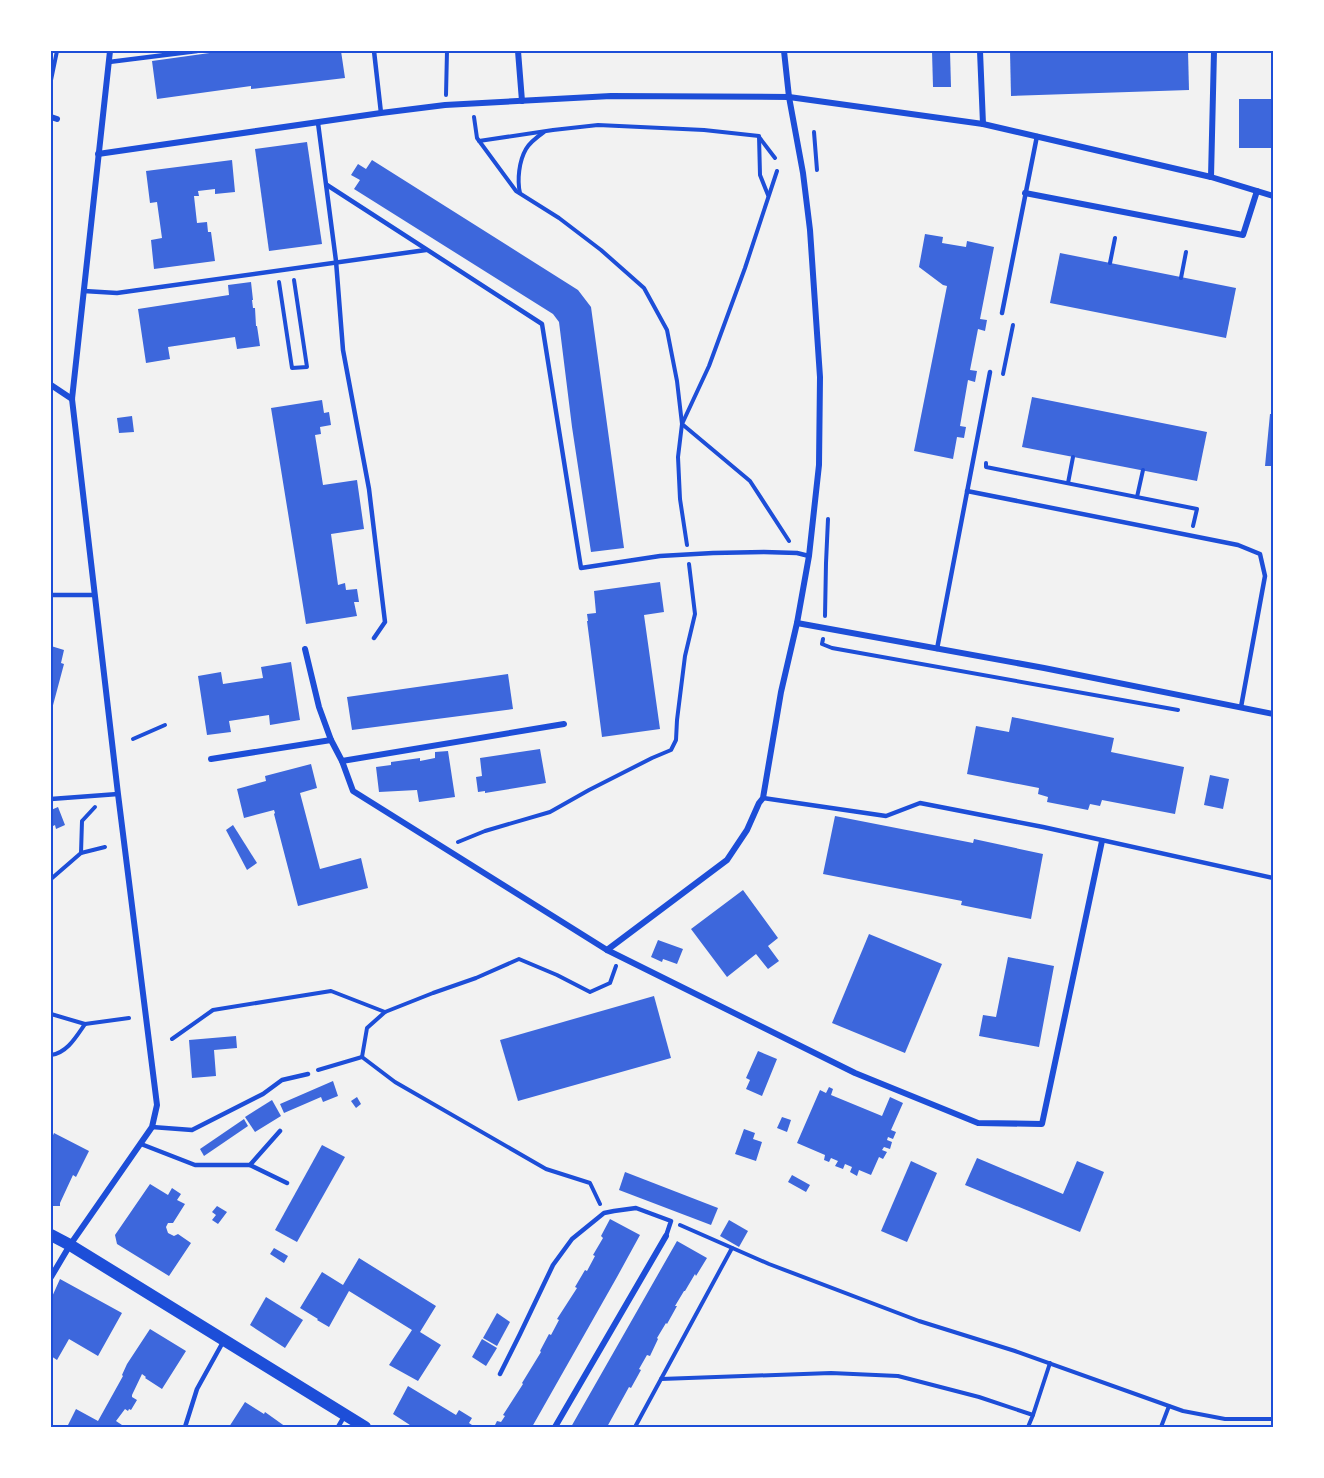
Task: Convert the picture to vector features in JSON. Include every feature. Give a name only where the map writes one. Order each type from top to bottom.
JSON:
[{"type":"main road","points":[[51,1235],[365,1427]]},
{"type":"street","points":[[51,1277],[70,1245],[152,1127],[158,1105],[118,794],[72,399],[110,51]]},
{"type":"street","points":[[518,51],[522,101]]},
{"type":"street","points":[[607,950],[727,860],[747,830],[763,798],[781,692],[809,556],[819,465],[820,377],[810,230],[784,51]]},
{"type":"street","points":[[980,51],[983,124]]},
{"type":"street","points":[[1211,177],[1214,51]]},
{"type":"street","points":[[98,154],[445,105],[611,96],[789,97],[983,124],[1211,177],[1273,196]]},
{"type":"street","points":[[1025,193],[1243,235],[1257,191]]},
{"type":"street","points":[[51,385],[72,399]]},
{"type":"street","points":[[797,623],[1273,714]]},
{"type":"street","points":[[305,649],[319,707],[353,791],[607,950],[855,1073],[978,1123],[1042,1124],[1102,841]]},
{"type":"street","points":[[342,761],[564,724]]},
{"type":"street","points":[[211,759],[331,740]]},
{"type":"street","points":[[555,1427],[666,1236]]},
{"type":"lane","points":[[109,62],[197,51]]},
{"type":"lane","points":[[374,51],[381,113]]},
{"type":"lane","points":[[318,123],[336,261],[343,350],[369,489],[385,622],[374,638]]},
{"type":"lane","points":[[1002,313],[1037,136]]},
{"type":"lane","points":[[327,185],[542,324],[581,568],[688,554],[764,552],[797,553],[809,556]]},
{"type":"lane","points":[[84,291],[117,293],[426,250]]},
{"type":"lane","points":[[937,649],[990,372]]},
{"type":"lane","points":[[967,491],[1238,544],[1260,554],[1265,576],[1241,707]]},
{"type":"lane","points":[[51,595],[95,595]]},
{"type":"lane","points":[[51,799],[118,794]]},
{"type":"lane","points":[[763,798],[886,816],[920,803],[1043,827],[1273,879]]},
{"type":"lane","points":[[152,1127],[192,1130],[263,1094],[282,1080],[308,1074]]},
{"type":"lane","points":[[250,1165],[280,1131]]},
{"type":"lane","points":[[141,1144],[195,1165],[250,1165],[287,1183]]},
{"type":"lane","points":[[500,1374],[553,1265],[572,1239],[604,1213],[636,1208],[671,1221],[666,1236]]},
{"type":"lane","points":[[185,1427],[197,1389],[224,1340]]},
{"type":"lane","points":[[338,1427],[345,1415]]},
{"type":"path","points":[[51,80],[57,51]]},
{"type":"path","points":[[445,105],[447,51]]},
{"type":"path","points":[[443,848],[485,831],[550,812],[610,779],[671,750],[676,740],[685,656],[695,614],[680,499],[678,457],[682,423],[667,330],[644,288],[592,244],[516,191],[477,138],[474,117]]},
{"type":"path","points":[[479,141],[598,125],[704,130],[759,136],[775,158]]},
{"type":"path","points":[[520,194],[518,183],[525,151],[532,141],[546,131]]},
{"type":"path","points":[[814,132],[818,178]]},
{"type":"path","points":[[759,136],[760,175],[769,196]]},
{"type":"path","points":[[682,423],[709,366],[777,171]]},
{"type":"path","points":[[1110,263],[1114,238]]},
{"type":"path","points":[[1181,278],[1186,252]]},
{"type":"path","points":[[286,276],[293,279],[307,367],[292,368],[278,281],[286,276]]},
{"type":"path","points":[[1003,377],[1013,325]]},
{"type":"path","points":[[682,423],[750,481],[797,553]]},
{"type":"path","points":[[988,455],[986,466],[1197,509],[1192,535]]},
{"type":"path","points":[[1068,483],[1073,457]]},
{"type":"path","points":[[1137,497],[1143,470]]},
{"type":"path","points":[[828,518],[826,612],[822,644],[832,648],[1188,712]]},
{"type":"path","points":[[133,739],[165,725]]},
{"type":"path","points":[[81,853],[82,821],[99,802]]},
{"type":"path","points":[[51,879],[81,853],[105,847]]},
{"type":"path","points":[[362,1057],[367,1028],[385,1012],[476,978],[519,959],[590,992],[610,983],[619,956]]},
{"type":"path","points":[[172,1039],[213,1010],[331,991],[385,1012]]},
{"type":"path","points":[[51,1014],[85,1024],[129,1018]]},
{"type":"path","points":[[51,1055],[70,1045],[85,1024]]},
{"type":"path","points":[[308,1074],[362,1057]]},
{"type":"path","points":[[362,1057],[395,1082],[546,1169],[591,1184],[604,1213]]},
{"type":"path","points":[[671,1221],[769,1264],[919,1321],[1015,1351],[1183,1411],[1225,1419],[1273,1419]]},
{"type":"path","points":[[635,1427],[732,1248]]},
{"type":"path","points":[[1028,1427],[1050,1364]]},
{"type":"path","points":[[661,1379],[831,1373],[898,1377],[978,1397],[1033,1415]]},
{"type":"path","points":[[1161,1427],[1169,1406]]},
{"type":"building","points":[[224,51],[341,51],[345,78],[251,89],[251,86],[157,99],[152,61]]},
{"type":"building","points":[[932,51],[950,51],[951,87],[933,87]]},
{"type":"building","points":[[1010,51],[1188,51],[1189,90],[1011,96]]},
{"type":"building","points":[[1239,99],[1273,99],[1273,148],[1239,148]]},
{"type":"building","points":[[307,142],[322,244],[269,251],[255,149]]},
{"type":"building","points":[[232,160],[235,192],[215,194],[215,189],[198,191],[199,196],[194,196],[197,223],[207,222],[208,232],[211,232],[215,261],[154,269],[151,240],[162,238],[157,202],[150,203],[146,171]]},
{"type":"building","points":[[372,160],[578,290],[591,307],[624,548],[591,552],[559,322],[553,314],[354,189],[360,180],[351,175],[358,164],[366,169]]},
{"type":"building","points":[[925,234],[943,237],[942,243],[966,247],[967,241],[994,247],[980,319],[987,320],[985,331],[978,329],[970,370],[977,371],[975,382],[968,380],[960,426],[966,427],[964,438],[957,437],[953,459],[914,451],[947,286],[919,267]]},
{"type":"building","points":[[1060,253],[1236,288],[1226,338],[1050,303]]},
{"type":"building","points":[[251,282],[260,346],[237,349],[235,337],[168,347],[170,359],[146,363],[138,309],[229,295],[228,285]]},
{"type":"building","points":[[1032,397],[1207,432],[1197,481],[1022,447]]},
{"type":"building","points":[[322,400],[324,413],[329,412],[331,425],[320,427],[321,434],[315,435],[323,485],[357,480],[364,529],[331,534],[338,585],[345,583],[346,590],[357,589],[359,602],[354,602],[357,616],[306,624],[271,408]]},
{"type":"building","points":[[1270,414],[1273,414],[1273,466],[1265,466]]},
{"type":"building","points":[[132,416],[134,432],[119,433],[117,418]]},
{"type":"building","points":[[660,582],[664,612],[644,615],[660,729],[602,737],[587,621],[587,614],[596,613],[594,591]]},
{"type":"building","points":[[51,646],[64,650],[61,663],[64,664],[52,709]]},
{"type":"building","points":[[291,662],[300,720],[270,725],[269,715],[229,721],[231,732],[207,735],[198,676],[221,672],[223,684],[263,678],[261,667]]},
{"type":"building","points":[[508,674],[513,709],[352,730],[347,697]]},
{"type":"building","points":[[1012,717],[1114,738],[1111,752],[1184,767],[1175,814],[1102,800],[1100,806],[1090,804],[1088,810],[1047,802],[1048,797],[1038,794],[1039,788],[967,774],[976,726],[1009,732]]},
{"type":"building","points":[[540,749],[546,783],[485,793],[485,791],[478,792],[476,777],[482,776],[480,758]]},
{"type":"building","points":[[448,751],[455,797],[419,802],[417,790],[379,792],[376,767],[391,765],[391,762],[435,758],[435,752]]},
{"type":"building","points":[[311,764],[317,788],[300,793],[320,869],[361,858],[368,888],[298,906],[274,810],[244,818],[237,789],[266,781],[265,776]]},
{"type":"building","points":[[1210,775],[1229,779],[1223,809],[1204,805]]},
{"type":"building","points":[[58,807],[65,825],[56,829],[55,825],[51,827],[51,810]]},
{"type":"building","points":[[835,816],[973,843],[974,839],[1043,854],[1031,919],[961,905],[962,901],[823,874]]},
{"type":"building","points":[[233,825],[257,863],[247,870],[226,830]]},
{"type":"building","points":[[743,890],[778,938],[768,946],[779,961],[768,969],[756,954],[727,977],[691,929]]},
{"type":"building","points":[[869,934],[942,964],[905,1053],[832,1023]]},
{"type":"building","points":[[658,940],[683,949],[677,964],[663,959],[662,962],[651,957]]},
{"type":"building","points":[[1008,957],[1054,966],[1039,1047],[979,1036],[983,1015],[996,1017]]},
{"type":"building","points":[[654,996],[671,1058],[518,1101],[500,1040]]},
{"type":"building","points":[[236,1036],[237,1048],[214,1050],[216,1076],[192,1078],[189,1040]]},
{"type":"building","points":[[758,1051],[777,1059],[762,1096],[746,1089],[750,1080],[746,1078]]},
{"type":"building","points":[[333,1081],[338,1096],[323,1102],[321,1097],[284,1113],[280,1104]]},
{"type":"building","points":[[829,1087],[833,1089],[831,1095],[882,1116],[890,1097],[903,1103],[891,1130],[896,1132],[893,1139],[888,1137],[887,1140],[892,1142],[890,1149],[884,1147],[882,1150],[887,1152],[883,1159],[879,1157],[871,1175],[859,1170],[857,1176],[850,1172],[852,1167],[845,1164],[843,1169],[835,1166],[838,1161],[831,1158],[829,1162],[824,1160],[825,1155],[797,1143],[820,1090],[826,1093]]},
{"type":"building","points":[[357,1097],[361,1104],[356,1108],[351,1101]]},
{"type":"building","points":[[272,1100],[281,1116],[255,1132],[245,1117]]},
{"type":"building","points":[[782,1117],[791,1120],[787,1132],[777,1128]]},
{"type":"building","points":[[244,1119],[248,1126],[204,1156],[200,1149]]},
{"type":"building","points":[[744,1129],[755,1133],[753,1139],[762,1142],[756,1161],[735,1154]]},
{"type":"building","points":[[54,1133],[89,1151],[76,1177],[73,1175],[60,1206],[53,1206],[51,1203],[51,1140]]},
{"type":"building","points":[[322,1145],[345,1157],[297,1242],[275,1230]]},
{"type":"building","points":[[977,1158],[1063,1194],[1077,1161],[1104,1172],[1080,1232],[965,1185]]},
{"type":"building","points":[[911,1161],[937,1173],[907,1242],[881,1231]]},
{"type":"building","points":[[625,1172],[718,1208],[711,1225],[619,1190]]},
{"type":"building","points":[[792,1175],[810,1185],[806,1192],[788,1182]]},
{"type":"building","points":[[150,1184],[168,1195],[172,1188],[181,1194],[177,1200],[185,1204],[173,1223],[168,1223],[166,1227],[168,1233],[174,1236],[178,1234],[191,1243],[169,1276],[117,1244],[115,1235]]},
{"type":"building","points":[[217,1206],[227,1212],[218,1224],[212,1220],[216,1215],[212,1212]]},
{"type":"building","points":[[610,1219],[640,1235],[617,1277],[532,1427],[494,1427],[497,1421],[501,1422],[505,1416],[503,1415],[577,1288],[575,1287],[585,1270],[587,1271]]},
{"type":"building","points":[[729,1220],[748,1231],[739,1247],[720,1236]]},
{"type":"building","points":[[677,1241],[707,1258],[675,1306],[677,1306],[657,1338],[650,1356],[647,1355],[631,1388],[629,1387],[607,1427],[571,1427]]},
{"type":"building","points":[[274,1248],[288,1256],[284,1263],[270,1254]]},
{"type":"building","points":[[359,1258],[436,1306],[420,1332],[441,1345],[418,1381],[389,1365],[412,1330],[349,1291],[329,1327],[300,1308],[322,1272],[343,1285]]},
{"type":"building","points":[[60,1279],[122,1313],[98,1356],[69,1339],[57,1360],[51,1356],[51,1299]]},
{"type":"building","points":[[266,1297],[303,1320],[285,1348],[250,1325]]},
{"type":"building","points":[[497,1313],[510,1322],[497,1346],[483,1338]]},
{"type":"building","points":[[150,1329],[186,1351],[162,1389],[142,1374],[132,1395],[137,1400],[131,1410],[125,1409],[116,1421],[125,1427],[67,1427],[76,1409],[98,1421],[123,1376],[127,1364]]},
{"type":"building","points":[[482,1339],[497,1348],[486,1366],[472,1357]]},
{"type":"building","points":[[408,1386],[456,1415],[459,1410],[472,1418],[469,1423],[475,1427],[413,1427],[393,1414]]},
{"type":"building","points":[[245,1402],[264,1414],[265,1412],[286,1427],[229,1427]]}]
